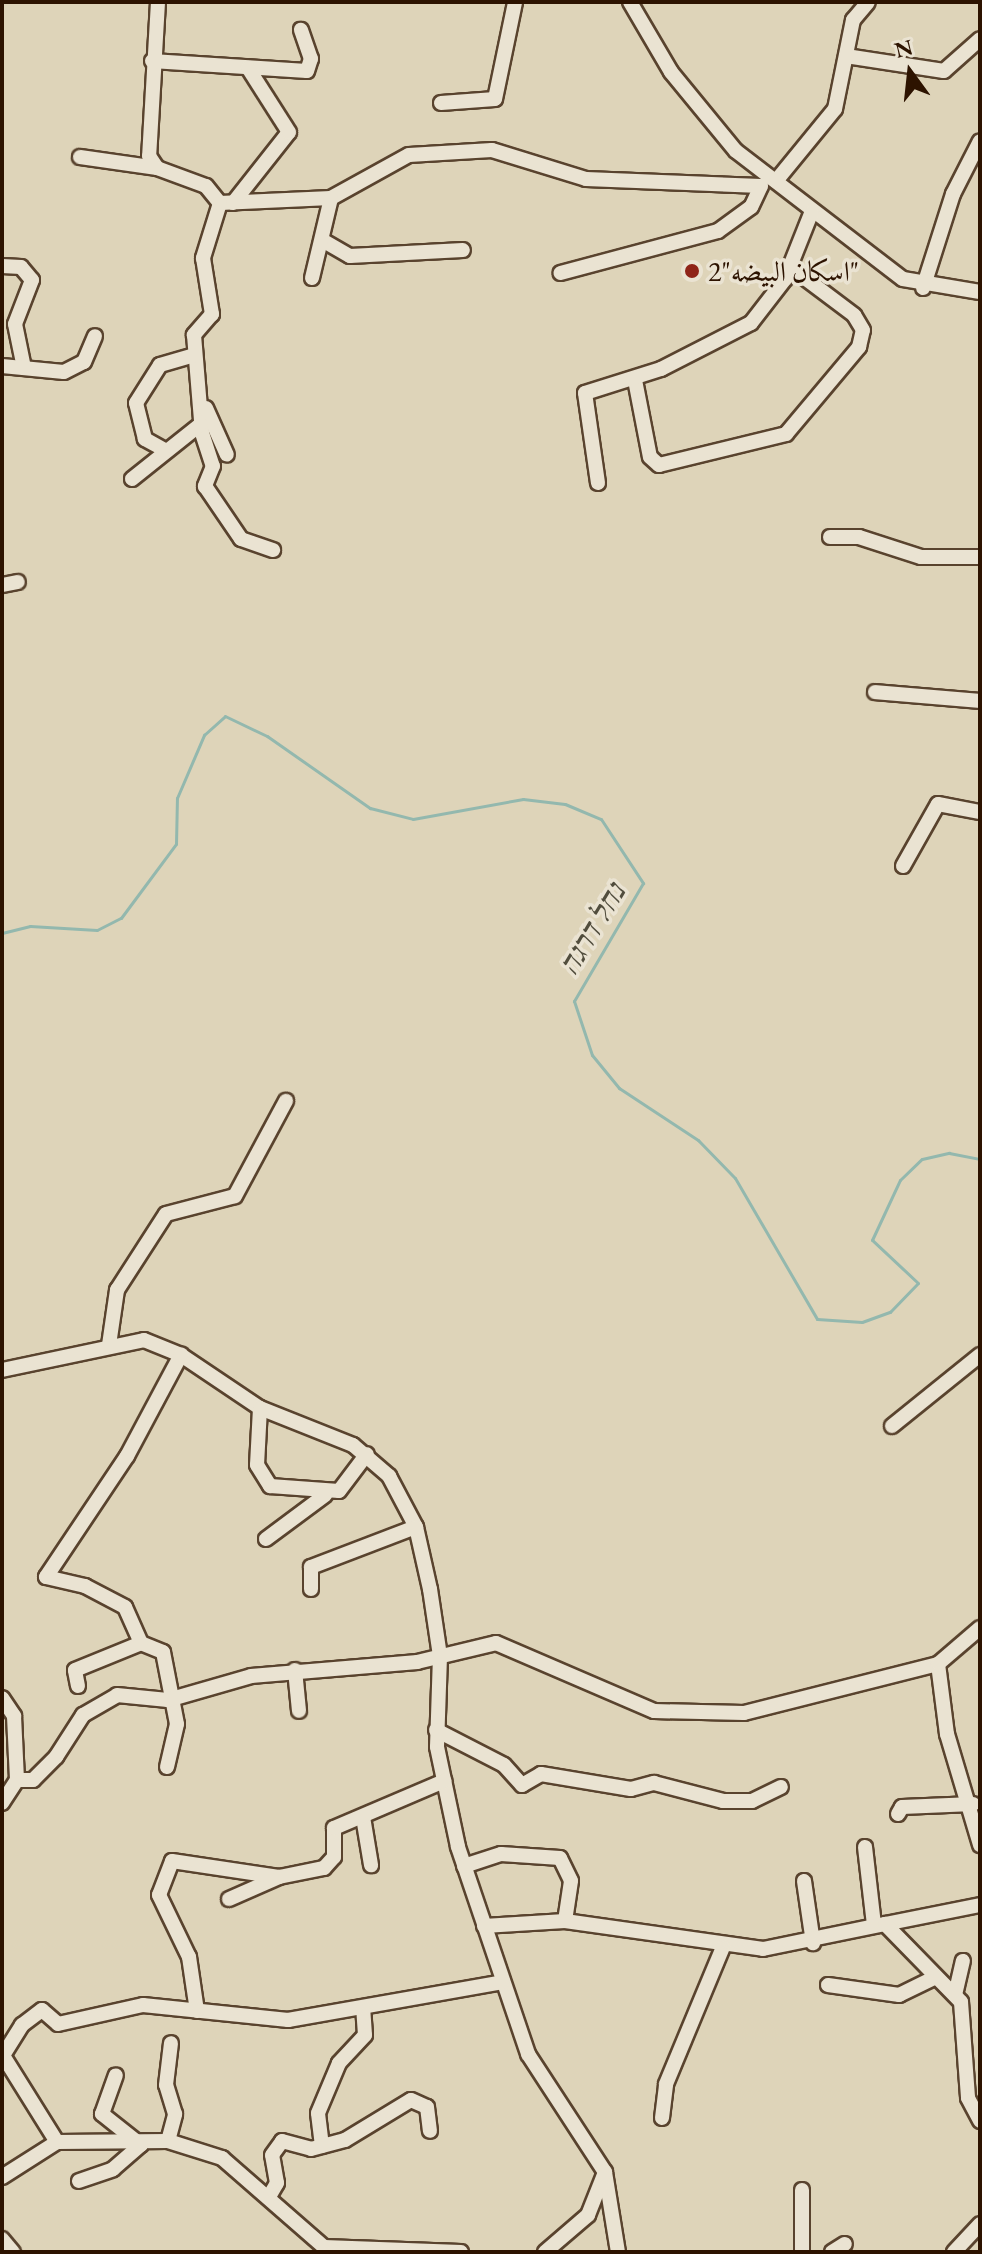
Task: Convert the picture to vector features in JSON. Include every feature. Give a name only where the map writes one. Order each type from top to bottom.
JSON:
[{"type":"street","points":[[157,168],[149,156],[152,61],[158,2]]},
{"type":"street","points":[[441,103],[495,99],[515,2]]},
{"type":"street","points":[[630,2],[695,105],[812,211],[883,267],[923,288],[980,292]]},
{"type":"street","points":[[776,181],[835,109],[857,9],[868,2]]},
{"type":"street","points":[[152,61],[307,71],[311,59],[301,30]]},
{"type":"street","points":[[846,56],[944,71],[980,39]]},
{"type":"street","points":[[248,68],[289,132],[226,203],[203,258],[212,314],[194,335],[194,361],[201,424],[213,466],[205,486],[241,539],[273,550]]},
{"type":"street","points":[[923,288],[953,194],[980,141]]},
{"type":"street","points":[[80,157],[157,168],[206,186],[226,203],[331,198],[409,155],[492,150],[586,179],[761,186],[751,207],[718,231],[560,273]]},
{"type":"street","points":[[312,278],[331,198]]},
{"type":"street","points":[[598,483],[582,399],[635,380],[751,323],[790,267],[812,211]]},
{"type":"street","points":[[322,240],[350,256],[463,250]]},
{"type":"street","points":[[2,266],[21,267],[32,280],[15,324],[24,368]]},
{"type":"street","points":[[635,380],[650,457],[659,465],[786,434],[859,347],[863,330],[854,315],[790,267]]},
{"type":"street","points":[[2,366],[64,372],[84,362],[95,336]]},
{"type":"street","points":[[163,449],[145,439],[136,403],[160,365],[194,361]]},
{"type":"street","points":[[194,361],[220,452],[227,455]]},
{"type":"street","points":[[132,479],[163,449],[201,424]]},
{"type":"street","points":[[830,537],[859,537],[921,557],[980,557]]},
{"type":"street","points":[[2,585],[18,582]]},
{"type":"street","points":[[875,692],[980,701]]},
{"type":"street","points":[[903,866],[938,804],[980,812]]},
{"type":"street","points":[[109,1345],[117,1290],[166,1214],[235,1196],[286,1101]]},
{"type":"street","points":[[2,1370],[144,1340],[181,1355],[260,1408],[367,1454],[389,1476],[416,1527],[440,1656],[436,1730],[444,1781],[464,1866],[503,1982],[545,2086],[605,2172],[618,2252]]},
{"type":"street","points":[[167,1767],[177,1724],[168,1700],[163,1652],[141,1643],[125,1607],[85,1586],[46,1577],[127,1456],[181,1355]]},
{"type":"street","points":[[892,1426],[980,1355]]},
{"type":"street","points":[[260,1408],[259,1478],[325,1495]]},
{"type":"street","points":[[266,1539],[325,1495],[339,1491],[367,1454]]},
{"type":"street","points":[[311,1589],[311,1567],[416,1527]]},
{"type":"street","points":[[17,1780],[33,1780],[73,1738],[83,1715],[117,1695],[168,1700],[295,1670],[440,1656],[504,1645],[629,1702],[689,1714],[744,1713],[938,1664],[980,1628]]},
{"type":"street","points":[[78,1686],[75,1670],[141,1643]]},
{"type":"street","points":[[938,1664],[947,1734],[976,1812],[980,1845]]},
{"type":"street","points":[[295,1670],[299,1711]]},
{"type":"street","points":[[2,1698],[14,1716],[17,1780],[2,1803]]},
{"type":"street","points":[[436,1730],[504,1765],[522,1785],[541,1774],[631,1789],[654,1783],[723,1801],[752,1801],[781,1787]]},
{"type":"street","points":[[229,1899],[279,1877],[324,1868],[334,1857],[334,1828],[444,1781]]},
{"type":"street","points":[[898,1814],[902,1807],[976,1812]]},
{"type":"street","points":[[363,1817],[371,1865]]},
{"type":"street","points":[[865,1847],[879,1925],[955,1995]]},
{"type":"street","points":[[464,1866],[501,1854],[560,1858],[571,1881],[565,1921]]},
{"type":"street","points":[[197,2011],[189,1957],[161,1910],[163,1875],[172,1861],[279,1877]]},
{"type":"street","points":[[804,1881],[813,1943]]},
{"type":"street","points":[[484,1926],[565,1921],[723,1947],[813,1943],[879,1925],[980,1905]]},
{"type":"street","points":[[662,2118],[666,2084],[723,1947]]},
{"type":"street","points":[[963,1961],[964,1978],[955,1995],[968,2098],[980,2121]]},
{"type":"street","points":[[828,1985],[899,1995],[934,1978]]},
{"type":"street","points":[[964,1978],[980,1981]]},
{"type":"street","points":[[57,2142],[2,2056],[22,2025],[42,2010],[69,2024],[143,2005],[288,2020],[503,1982]]},
{"type":"street","points":[[322,2146],[318,2113],[339,2063],[365,2035],[363,2009]]},
{"type":"street","points":[[168,2141],[175,2114],[166,2085],[171,2043]]},
{"type":"street","points":[[116,2075],[102,2114],[139,2139]]},
{"type":"street","points":[[270,2195],[277,2183],[274,2147],[282,2141],[322,2146],[411,2100],[427,2107],[430,2131]]},
{"type":"street","points":[[79,2181],[131,2159],[139,2139]]},
{"type":"street","points":[[2,2177],[57,2142],[168,2141],[222,2158],[270,2195],[324,2247],[461,2252]]},
{"type":"street","points":[[545,2252],[588,2215],[605,2172]]},
{"type":"street","points":[[802,2190],[802,2252]]},
{"type":"street","points":[[954,2252],[979,2228]]},
{"type":"street","points":[[2,2239],[13,2252]]},
{"type":"waterway","name":"נחל דרגה","points":[[2,933],[30,926],[97,930],[121,918],[176,844],[177,798],[204,735],[225,716],[267,736],[370,808],[413,819],[523,799],[565,804],[601,819],[643,883],[574,1001],[592,1055],[619,1088],[698,1140],[735,1178],[817,1319],[862,1322],[890,1312],[918,1283],[872,1240],[900,1180],[922,1159],[949,1153],[980,1159]]},
{"type":"place","name":"اسكان البيضه\"2\"","points":[[692,271]]}]
